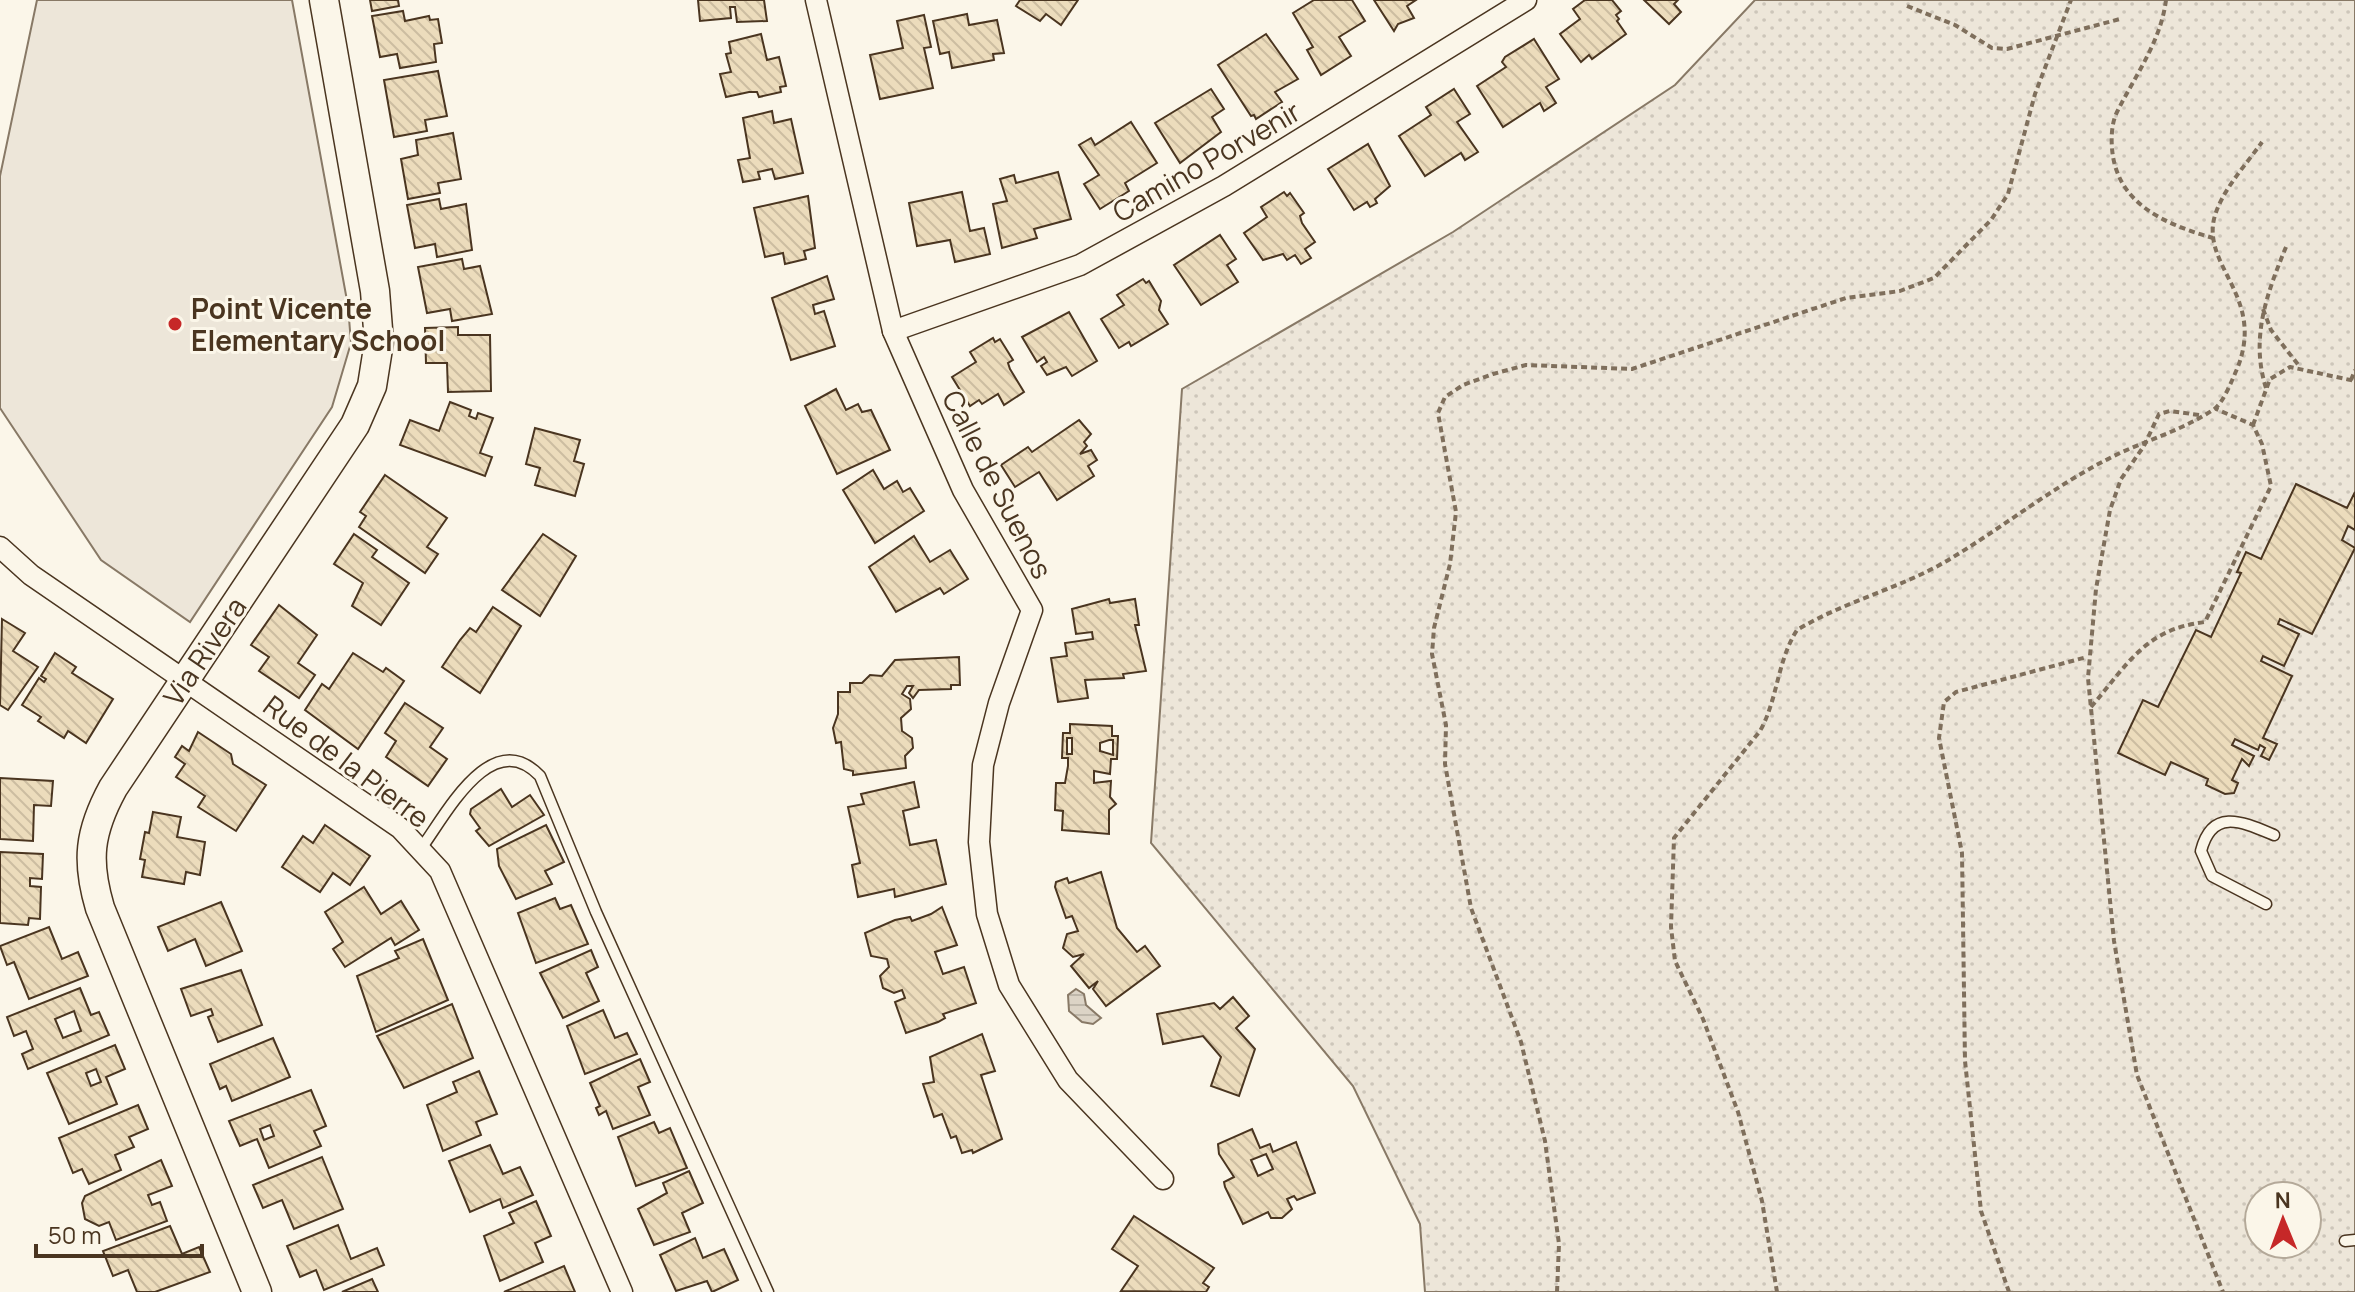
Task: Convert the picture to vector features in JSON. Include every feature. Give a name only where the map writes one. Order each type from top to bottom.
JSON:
[{"type":"street","name":"Via Rivera","points":[[257,1292],[91,878],[91,849],[97,817],[185,678],[355,425],[372,386],[379,342],[375,291],[324,0]]},
{"type":"street","name":"Calle de Suenos","points":[[816,0],[893,331],[963,490],[1032,610],[999,703],[983,765],[979,842],[987,914],[1009,985],[1068,1080],[1163,1179]]},
{"type":"street","name":"Camino Porvenir","points":[[893,331],[1080,265],[1224,186],[1526,0]]},
{"type":"street","name":"Rue de la Pierre","points":[[0,547],[31,575],[400,828],[440,871],[622,1292]]},
{"type":"lane","points":[[420,850],[467,786],[495,761],[508,759],[528,763],[540,776],[596,912],[768,1292]]},
{"type":"lane","points":[[2266,904],[2212,876],[2201,851],[2210,828],[2223,822],[2240,821],[2274,835]]},
{"type":"path","points":[[1557,1292],[1559,1244],[1545,1141],[1521,1042],[1471,908],[1445,764],[1446,725],[1432,654],[1434,628],[1450,564],[1456,512],[1438,413],[1445,397],[1463,385],[1526,365],[1632,369],[1846,298],[1900,291],[1934,278],[1991,220],[2008,194],[2035,94],[2071,0]]},
{"type":"path","points":[[2166,0],[2164,16],[2151,46],[2115,115],[2111,138],[2113,162],[2124,189],[2152,216],[2213,238]]},
{"type":"path","points":[[1907,6],[1955,25],[1992,48],[2007,49],[2120,19]]},
{"type":"path","points":[[1777,1292],[1762,1201],[1738,1112],[1703,1019],[1675,961],[1671,927],[1674,838],[1760,731],[1769,714],[1785,648],[1797,630],[1950,559],[2028,504],[2122,452],[2144,446],[2216,409],[2238,366],[2245,314],[2213,238],[2220,202],[2262,142]]},
{"type":"path","points":[[2266,388],[2258,354],[2263,308],[2286,247]]},
{"type":"path","points":[[2263,308],[2276,338],[2300,367]]},
{"type":"path","points":[[2253,425],[2266,388],[2281,371],[2300,367],[2353,380],[2355,370]]},
{"type":"path","points":[[2091,707],[2152,637],[2184,624],[2205,622],[2271,486],[2262,444],[2253,425],[2216,409]]},
{"type":"path","points":[[2201,416],[2170,411],[2159,414],[2144,446],[2121,479],[2110,510],[2087,657],[2117,966],[2137,1075],[2223,1292]]},
{"type":"path","points":[[2009,1292],[1981,1211],[1965,1061],[1962,853],[1943,767],[1940,714],[1944,702],[1956,692],[2087,657]]},
{"type":"shaded area","name":"Point Vicente Elementary School","points":[[37,0],[292,0],[348,306],[351,343],[332,407],[190,622],[101,560],[0,408],[0,176]]},
{"type":"shaded area","points":[[1755,0],[2355,0],[2355,1292],[1425,1292],[1420,1224],[1353,1086],[1151,843],[1182,389],[1453,232],[1675,85]]},
{"type":"shaded area","points":[[1076,989],[1084,994],[1086,1005],[1101,1018],[1093,1024],[1082,1022],[1069,1011],[1068,995]]},
{"type":"building","points":[[370,0],[398,0],[399,6],[372,11]]},
{"type":"building","points":[[698,0],[764,0],[767,21],[737,22],[735,7],[730,7],[731,18],[700,21]]},
{"type":"building","points":[[1020,0],[1078,0],[1061,25],[1046,14],[1040,21],[1016,6]]},
{"type":"building","points":[[1314,0],[1352,0],[1365,21],[1339,37],[1351,56],[1321,75],[1307,50],[1313,47],[1293,13]]},
{"type":"building","points":[[1374,0],[1416,0],[1407,6],[1414,18],[1398,24],[1394,31]]},
{"type":"building","points":[[1585,0],[1612,0],[1621,11],[1616,15],[1617,21],[1626,34],[1592,59],[1589,55],[1581,62],[1560,34],[1580,19],[1573,9]]},
{"type":"building","points":[[1644,0],[1678,0],[1674,4],[1681,12],[1669,24]]},
{"type":"building","points":[[403,11],[405,21],[429,16],[430,20],[438,19],[442,43],[434,44],[436,62],[400,68],[397,54],[380,57],[372,16]]},
{"type":"building","points":[[967,14],[969,25],[997,20],[1004,53],[993,54],[994,60],[952,68],[949,52],[940,54],[933,21]]},
{"type":"building","points":[[924,15],[931,47],[924,48],[933,88],[880,99],[870,55],[903,48],[897,21]]},
{"type":"building","points":[[761,34],[767,60],[779,57],[786,86],[780,87],[781,92],[759,97],[757,92],[749,92],[726,97],[720,74],[731,72],[726,54],[731,53],[729,42]]},
{"type":"building","points":[[1266,34],[1298,79],[1275,92],[1282,102],[1256,119],[1218,65]]},
{"type":"building","points":[[1534,39],[1559,79],[1546,87],[1556,103],[1544,111],[1540,103],[1503,127],[1477,86],[1506,67],[1502,62],[1505,57]]},
{"type":"building","points":[[438,71],[447,116],[425,120],[427,131],[394,137],[384,80]]},
{"type":"building","points":[[1211,89],[1224,109],[1212,117],[1221,132],[1180,163],[1155,123]]},
{"type":"building","points":[[1454,89],[1470,114],[1457,122],[1478,152],[1465,160],[1461,153],[1425,176],[1399,136],[1431,115],[1426,107]]},
{"type":"building","points":[[772,111],[774,123],[791,119],[803,173],[775,179],[772,169],[758,172],[760,179],[743,182],[738,160],[750,158],[743,118]]},
{"type":"building","points":[[1131,122],[1157,163],[1125,183],[1129,191],[1100,209],[1084,184],[1099,175],[1079,145],[1091,138],[1095,145]]},
{"type":"building","points":[[453,133],[461,179],[438,183],[440,193],[408,199],[401,159],[418,155],[416,140]]},
{"type":"building","points":[[1368,144],[1390,186],[1375,199],[1377,203],[1370,207],[1367,202],[1354,210],[1328,169]]},
{"type":"building","points":[[1058,172],[1071,219],[1034,229],[1037,238],[1002,248],[993,204],[1007,201],[1000,179],[1014,175],[1016,183]]},
{"type":"building","points":[[962,192],[970,231],[984,228],[990,254],[955,262],[950,240],[917,246],[909,203]]},
{"type":"building","points":[[1284,192],[1287,196],[1290,193],[1304,213],[1300,216],[1302,223],[1315,242],[1305,249],[1311,258],[1301,264],[1295,255],[1287,260],[1283,254],[1263,260],[1244,233],[1267,217],[1261,207]]},
{"type":"building","points":[[808,196],[815,248],[804,251],[806,259],[785,264],[783,253],[765,257],[754,208]]},
{"type":"building","points":[[439,199],[441,209],[466,204],[472,250],[437,257],[435,244],[415,248],[407,205]]},
{"type":"building","points":[[1220,235],[1236,259],[1227,265],[1238,282],[1201,305],[1174,265]]},
{"type":"building","points":[[462,259],[464,269],[480,266],[492,314],[452,321],[450,309],[427,313],[418,267]]},
{"type":"building","points":[[827,276],[834,299],[813,305],[815,314],[824,311],[835,346],[791,360],[772,298]]},
{"type":"building","points":[[1143,279],[1146,283],[1149,281],[1161,301],[1159,310],[1168,324],[1131,346],[1129,342],[1119,348],[1101,319],[1124,305],[1117,295]]},
{"type":"building","points":[[1069,312],[1097,361],[1072,376],[1066,367],[1047,375],[1041,366],[1047,362],[1044,357],[1037,362],[1022,337]]},
{"type":"building","points":[[458,327],[458,335],[490,335],[491,391],[448,392],[447,363],[426,363],[425,328]]},
{"type":"building","points":[[993,338],[995,342],[1000,339],[1013,360],[1008,363],[1010,369],[1024,392],[1004,405],[998,394],[982,404],[979,400],[970,406],[952,377],[976,362],[970,352]]},
{"type":"building","points":[[836,389],[846,410],[858,404],[862,412],[871,410],[890,450],[837,474],[805,406]]},
{"type":"building","points":[[450,402],[471,410],[469,416],[476,419],[478,413],[493,418],[480,453],[492,457],[485,476],[400,445],[410,420],[439,431]]},
{"type":"building","points":[[1079,420],[1091,434],[1080,454],[1091,450],[1097,460],[1088,466],[1094,476],[1057,500],[1039,472],[1015,487],[1001,465],[1028,447],[1032,452]]},
{"type":"building","points":[[535,428],[580,440],[574,461],[584,464],[575,496],[535,485],[540,468],[526,464]]},
{"type":"building","points":[[873,470],[884,489],[897,481],[903,492],[910,488],[924,511],[875,543],[843,490]]},
{"type":"building","points":[[385,475],[447,518],[427,547],[438,554],[425,573],[359,527],[366,516],[360,512]]},
{"type":"building","points":[[2296,484],[2347,508],[2355,492],[2355,530],[2348,526],[2342,540],[2355,548],[2312,634],[2280,619],[2278,624],[2299,634],[2284,666],[2263,656],[2261,661],[2292,676],[2263,738],[2277,744],[2269,760],[2261,756],[2265,748],[2260,745],[2258,750],[2235,739],[2232,745],[2254,756],[2249,766],[2242,759],[2232,780],[2238,783],[2234,793],[2225,794],[2206,785],[2208,779],[2171,762],[2165,775],[2118,753],[2143,700],[2158,707],[2196,630],[2211,637],[2241,573],[2237,572],[2246,552],[2261,559]]},
{"type":"building","points":[[354,534],[377,550],[372,557],[409,583],[381,625],[352,606],[363,583],[334,564]]},
{"type":"building","points":[[543,534],[576,556],[540,616],[502,590]]},
{"type":"building","points":[[914,536],[930,562],[950,550],[968,579],[944,594],[940,588],[896,612],[869,567]]},
{"type":"building","points":[[1109,599],[1110,603],[1135,599],[1139,625],[1135,625],[1146,671],[1123,674],[1124,678],[1085,680],[1088,698],[1058,702],[1051,658],[1067,656],[1065,643],[1093,639],[1092,632],[1076,634],[1072,609]]},
{"type":"building","points":[[279,605],[317,635],[298,663],[315,675],[299,698],[259,671],[269,657],[251,645]]},
{"type":"building","points":[[493,607],[521,626],[480,693],[442,667],[470,628],[476,632]]},
{"type":"building","points":[[2,619],[25,633],[13,651],[38,667],[8,710],[0,705]]},
{"type":"building","points":[[55,653],[76,667],[72,673],[113,699],[86,743],[68,731],[64,738],[38,721],[41,717],[22,705],[39,678],[44,682],[46,679],[41,676]]},
{"type":"building","points":[[353,653],[383,672],[386,668],[404,681],[358,749],[305,710],[322,684],[329,689]]},
{"type":"building","points":[[959,657],[960,685],[951,685],[951,689],[919,690],[913,698],[909,693],[913,686],[907,686],[902,694],[910,699],[911,709],[901,718],[902,731],[912,738],[913,748],[905,756],[906,768],[853,775],[853,771],[844,769],[841,742],[836,743],[833,728],[838,714],[838,692],[850,692],[850,683],[862,683],[870,675],[882,676],[895,660]]},
{"type":"building","points":[[405,703],[443,728],[430,747],[447,759],[428,786],[386,757],[396,741],[385,733]]},
{"type":"building","points":[[1070,724],[1112,726],[1112,736],[1118,736],[1117,759],[1111,759],[1110,774],[1094,771],[1094,783],[1111,781],[1110,797],[1116,804],[1109,810],[1109,834],[1062,830],[1063,811],[1055,810],[1056,783],[1065,783],[1068,758],[1062,758],[1063,733],[1070,733]],"holes":[[[1067,738],[1072,738],[1072,754],[1067,754]],[[1113,740],[1113,755],[1100,751],[1100,743]]]},
{"type":"building","points":[[198,732],[231,754],[233,764],[266,785],[236,831],[198,807],[205,796],[176,777],[185,764],[175,757],[182,746],[189,751]]},
{"type":"building","points":[[0,778],[53,781],[51,806],[34,805],[33,841],[0,839]]},
{"type":"building","points":[[914,782],[919,807],[903,811],[910,845],[936,840],[946,884],[895,897],[894,889],[858,897],[852,865],[860,863],[848,807],[864,804],[861,794]]},
{"type":"building","points":[[501,789],[512,807],[530,795],[544,815],[489,846],[476,831],[480,828],[470,814],[471,809]]},
{"type":"building","points":[[153,812],[181,817],[177,837],[205,842],[200,875],[186,872],[184,884],[142,877],[145,860],[140,859]]},
{"type":"building","points":[[325,825],[370,856],[350,885],[333,873],[320,892],[282,867],[303,836],[313,843]]},
{"type":"building","points":[[546,825],[564,862],[545,871],[552,884],[516,899],[499,866],[497,849]]},
{"type":"building","points":[[0,852],[43,854],[42,879],[30,878],[30,886],[41,887],[40,919],[29,918],[28,925],[0,923]]},
{"type":"building","points":[[1101,872],[1117,928],[1137,952],[1145,946],[1160,966],[1106,1006],[1093,989],[1098,981],[1089,988],[1071,966],[1084,954],[1073,957],[1063,948],[1067,934],[1078,931],[1072,916],[1066,918],[1055,887],[1056,882],[1067,878],[1069,883]]},
{"type":"building","points":[[364,887],[381,914],[401,901],[419,930],[395,945],[391,938],[345,967],[333,949],[343,942],[325,912]]},
{"type":"building","points":[[555,898],[560,909],[571,905],[588,944],[536,963],[518,913]]},
{"type":"building","points":[[221,902],[242,951],[206,966],[195,939],[168,951],[158,927]]},
{"type":"building","points":[[942,907],[957,945],[935,952],[943,974],[964,967],[976,1003],[943,1014],[945,1018],[938,1022],[906,1033],[895,1002],[905,998],[902,990],[894,993],[883,988],[880,976],[889,967],[887,959],[871,956],[865,933],[895,920],[910,917],[912,921]]},
{"type":"building","points":[[49,927],[62,959],[78,952],[88,976],[29,999],[14,962],[7,965],[0,946]]},
{"type":"building","points":[[423,939],[448,1000],[376,1032],[357,976],[399,958],[395,951]]},
{"type":"building","points":[[591,950],[598,967],[586,973],[599,1001],[563,1018],[540,973]]},
{"type":"building","points":[[241,970],[262,1025],[218,1042],[208,1017],[213,1015],[211,1009],[191,1016],[181,989]]},
{"type":"building","points":[[80,988],[91,1015],[99,1012],[109,1035],[28,1069],[22,1054],[33,1049],[26,1031],[14,1036],[7,1017]],"holes":[[[74,1011],[81,1031],[63,1038],[55,1019]]]},
{"type":"building","points":[[1233,997],[1249,1016],[1236,1028],[1255,1049],[1239,1096],[1211,1086],[1221,1057],[1203,1036],[1163,1044],[1157,1014],[1214,1003],[1220,1009]]},
{"type":"building","points":[[452,1004],[473,1058],[404,1088],[377,1036]]},
{"type":"building","points":[[603,1010],[615,1038],[627,1033],[637,1054],[585,1074],[567,1026]]},
{"type":"building","points":[[982,1034],[995,1071],[981,1075],[1002,1139],[973,1153],[972,1150],[962,1153],[956,1136],[951,1138],[942,1114],[934,1117],[923,1084],[934,1082],[930,1057]]},
{"type":"building","points":[[273,1038],[290,1077],[232,1101],[226,1086],[220,1089],[210,1064]]},
{"type":"building","points":[[115,1045],[125,1069],[106,1077],[117,1104],[69,1124],[47,1073]],"holes":[[[96,1069],[101,1082],[91,1086],[86,1073]]]},
{"type":"building","points":[[640,1059],[650,1082],[638,1087],[650,1115],[613,1129],[606,1111],[599,1115],[596,1108],[600,1106],[590,1083]]},
{"type":"building","points":[[479,1071],[497,1114],[476,1122],[481,1135],[443,1151],[427,1105],[457,1092],[453,1082]]},
{"type":"building","points":[[311,1090],[326,1126],[314,1131],[321,1146],[269,1168],[257,1139],[240,1146],[229,1121]],"holes":[[[270,1125],[274,1136],[264,1140],[260,1129]]]},
{"type":"building","points":[[138,1105],[148,1129],[129,1137],[134,1147],[115,1155],[121,1170],[89,1184],[82,1169],[73,1173],[59,1138]]},
{"type":"building","points":[[654,1122],[659,1133],[670,1128],[687,1168],[636,1186],[618,1137]]},
{"type":"building","points":[[1252,1129],[1260,1148],[1270,1144],[1273,1152],[1296,1142],[1315,1193],[1297,1200],[1294,1196],[1287,1199],[1292,1209],[1282,1218],[1271,1218],[1268,1212],[1243,1224],[1225,1187],[1224,1182],[1234,1177],[1219,1154],[1218,1144]],"holes":[[[1266,1154],[1273,1169],[1258,1176],[1251,1160]]]},
{"type":"building","points":[[490,1145],[503,1174],[520,1167],[533,1195],[503,1208],[500,1199],[470,1212],[449,1161]]},
{"type":"building","points":[[322,1157],[343,1209],[294,1229],[282,1200],[263,1208],[253,1185]]},
{"type":"building","points":[[161,1160],[172,1186],[148,1195],[152,1205],[160,1202],[167,1221],[116,1240],[109,1222],[99,1226],[85,1219],[82,1203],[85,1196]]},
{"type":"building","points":[[689,1171],[703,1203],[682,1213],[690,1232],[654,1245],[638,1209],[667,1193],[663,1183]]},
{"type":"building","points":[[536,1201],[551,1236],[535,1243],[543,1262],[500,1281],[484,1236],[514,1223],[509,1213]]},
{"type":"building","points":[[1134,1216],[1214,1268],[1203,1283],[1209,1287],[1206,1292],[1121,1291],[1138,1266],[1112,1249]]},
{"type":"building","points":[[338,1225],[351,1259],[377,1248],[384,1265],[324,1290],[316,1270],[300,1277],[287,1246]]},
{"type":"building","points":[[170,1226],[182,1254],[199,1247],[210,1272],[155,1292],[137,1292],[128,1270],[113,1276],[103,1251]]},
{"type":"building","points":[[695,1238],[703,1258],[724,1249],[738,1280],[712,1292],[707,1281],[676,1291],[660,1255]]},
{"type":"building","points":[[564,1266],[575,1292],[504,1292]]},
{"type":"building","points":[[372,1279],[378,1292],[342,1292]]},
{"type":"place","name":"Point Vicente Elementary School","points":[[175,324]]}]
